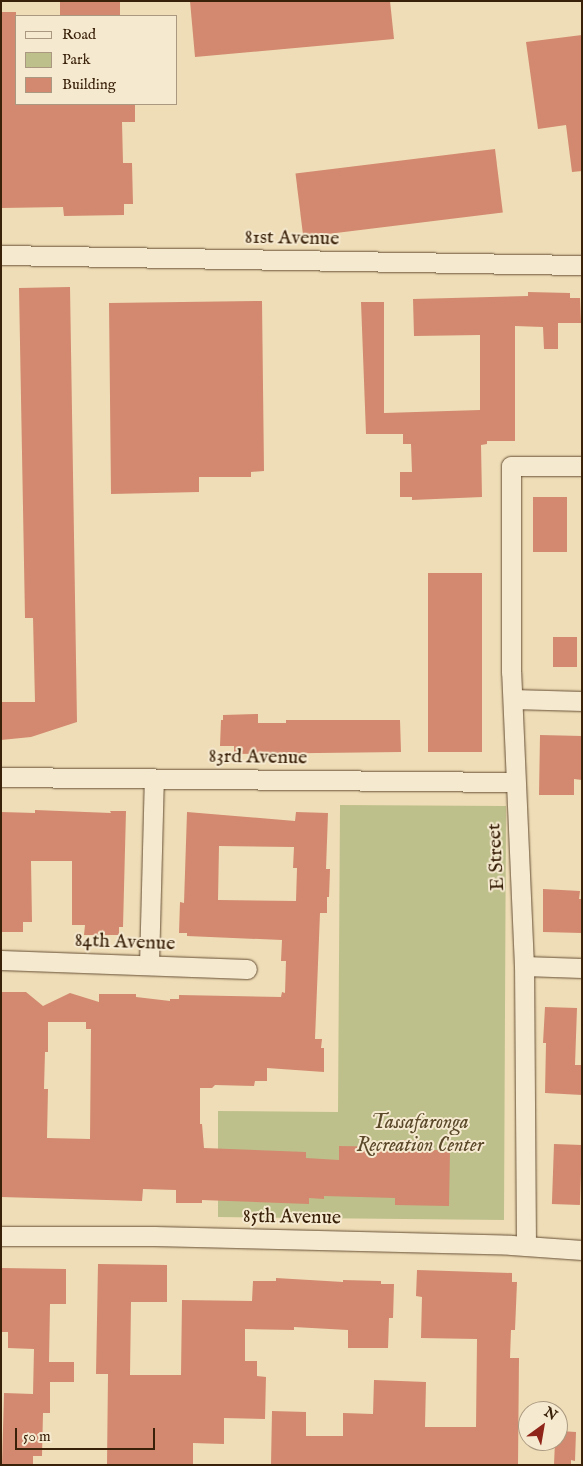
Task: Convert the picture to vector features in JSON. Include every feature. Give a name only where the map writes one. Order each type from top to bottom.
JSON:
[{"type":"street","name":"81st Avenue","points":[[1,255],[582,265]]},
{"type":"street","name":"E Street","points":[[526,1246],[524,966],[511,672],[510,466],[582,466]]},
{"type":"street","points":[[513,699],[582,700]]},
{"type":"street","name":"83rd Avenue","points":[[1,777],[515,782]]},
{"type":"street","points":[[149,966],[154,779]]},
{"type":"street","name":"84th Avenue","points":[[1,960],[247,969]]},
{"type":"street","points":[[524,966],[582,968]]},
{"type":"street","name":"85th Avenue","points":[[1,1236],[154,1236],[526,1246],[582,1250]]},
{"type":"green space","name":"Tassafaronga Recreation Center","points":[[340,805],[506,806],[504,1220],[218,1217],[218,1111],[338,1112]]},
{"type":"building","points":[[60,1],[120,1],[120,15],[60,15]]},
{"type":"building","points":[[190,1],[390,1],[394,39],[195,57]]},
{"type":"building","points":[[1,12],[16,12],[15,105],[135,105],[135,122],[122,122],[123,163],[132,163],[133,204],[124,204],[124,215],[64,216],[63,207],[1,208]]},
{"type":"building","points":[[582,35],[582,171],[572,172],[566,125],[538,129],[526,42]]},
{"type":"building","points":[[495,149],[503,213],[303,237],[295,173]]},
{"type":"building","points":[[70,287],[77,722],[31,737],[1,740],[1,702],[35,702],[33,618],[25,618],[19,288]]},
{"type":"building","points":[[528,292],[570,293],[570,298],[580,298],[581,323],[558,323],[558,349],[544,349],[543,327],[515,326],[515,441],[487,441],[487,444],[481,445],[482,497],[412,500],[412,497],[400,497],[400,472],[412,472],[411,444],[403,444],[403,434],[366,434],[361,302],[384,302],[384,413],[480,410],[480,335],[414,336],[413,299],[528,296]]},
{"type":"building","points":[[262,301],[264,471],[251,472],[251,477],[199,477],[199,492],[111,494],[109,303]]},
{"type":"building","points":[[533,497],[567,497],[567,552],[533,552]]},
{"type":"building","points":[[428,573],[482,573],[482,752],[428,752]]},
{"type":"building","points":[[553,637],[577,637],[577,667],[553,667]]},
{"type":"building","points":[[258,714],[258,723],[286,723],[286,720],[400,720],[401,752],[234,754],[234,746],[220,746],[221,720],[223,720],[223,715]]},
{"type":"building","points":[[540,735],[582,736],[582,780],[574,779],[574,795],[539,795]]},
{"type":"building","points":[[35,810],[111,813],[110,811],[126,811],[123,927],[119,927],[119,935],[84,935],[85,925],[72,925],[72,861],[31,861],[32,922],[23,922],[23,932],[1,932],[1,812],[35,813]]},
{"type":"building","points":[[187,812],[295,821],[296,812],[328,813],[326,869],[330,869],[329,897],[327,897],[327,913],[320,913],[315,1039],[322,1039],[321,1048],[324,1048],[324,1072],[267,1068],[267,1081],[255,1081],[254,1086],[215,1085],[212,1088],[200,1088],[200,1124],[202,1124],[204,1148],[306,1152],[306,1158],[339,1160],[339,1146],[402,1147],[402,1140],[423,1141],[423,1150],[450,1150],[449,1206],[395,1205],[395,1198],[324,1196],[324,1199],[309,1198],[309,1204],[202,1200],[202,1203],[176,1203],[176,1190],[143,1189],[142,1201],[1,1197],[1,992],[26,992],[43,1006],[70,993],[99,1002],[99,994],[136,994],[136,997],[170,1001],[170,999],[179,999],[179,995],[281,997],[282,992],[285,993],[286,961],[281,961],[282,940],[187,936],[187,933],[179,933],[180,902],[184,903]],"holes":[[[219,846],[294,847],[293,868],[297,868],[296,901],[218,900]],[[48,1022],[86,1022],[86,1029],[91,1029],[90,1139],[47,1138],[48,1089],[44,1089],[45,1052],[48,1052]]]},
{"type":"building","points":[[543,889],[580,891],[579,899],[582,899],[582,933],[543,932]]},
{"type":"building","points":[[545,1007],[577,1008],[575,1065],[582,1065],[582,1095],[545,1093],[546,1043],[543,1043]]},
{"type":"building","points":[[554,1144],[582,1145],[580,1205],[552,1204]]},
{"type":"building","points":[[98,1264],[167,1265],[167,1302],[131,1302],[130,1375],[181,1375],[182,1300],[252,1301],[253,1281],[276,1281],[276,1278],[343,1282],[343,1280],[381,1281],[381,1284],[394,1284],[393,1318],[389,1318],[388,1348],[348,1348],[348,1330],[294,1327],[294,1330],[245,1329],[245,1361],[257,1361],[257,1376],[266,1377],[265,1419],[224,1418],[224,1444],[193,1443],[193,1464],[107,1465],[108,1374],[96,1374]]},
{"type":"building","points":[[1,1268],[66,1269],[66,1304],[50,1304],[49,1362],[74,1362],[74,1382],[50,1382],[50,1413],[43,1413],[42,1456],[33,1456],[33,1465],[2,1465],[4,1393],[33,1394],[34,1349],[8,1348],[8,1332],[1,1332]]},
{"type":"building","points":[[417,1270],[512,1273],[512,1282],[517,1282],[515,1330],[511,1330],[510,1358],[519,1358],[518,1465],[271,1465],[272,1411],[306,1412],[306,1436],[343,1436],[343,1413],[373,1414],[374,1380],[426,1382],[425,1427],[476,1427],[477,1339],[421,1338],[422,1297],[416,1296]]},
{"type":"building","points":[[568,1432],[576,1432],[575,1461],[571,1460],[571,1465],[554,1465],[555,1451],[568,1451]]}]
